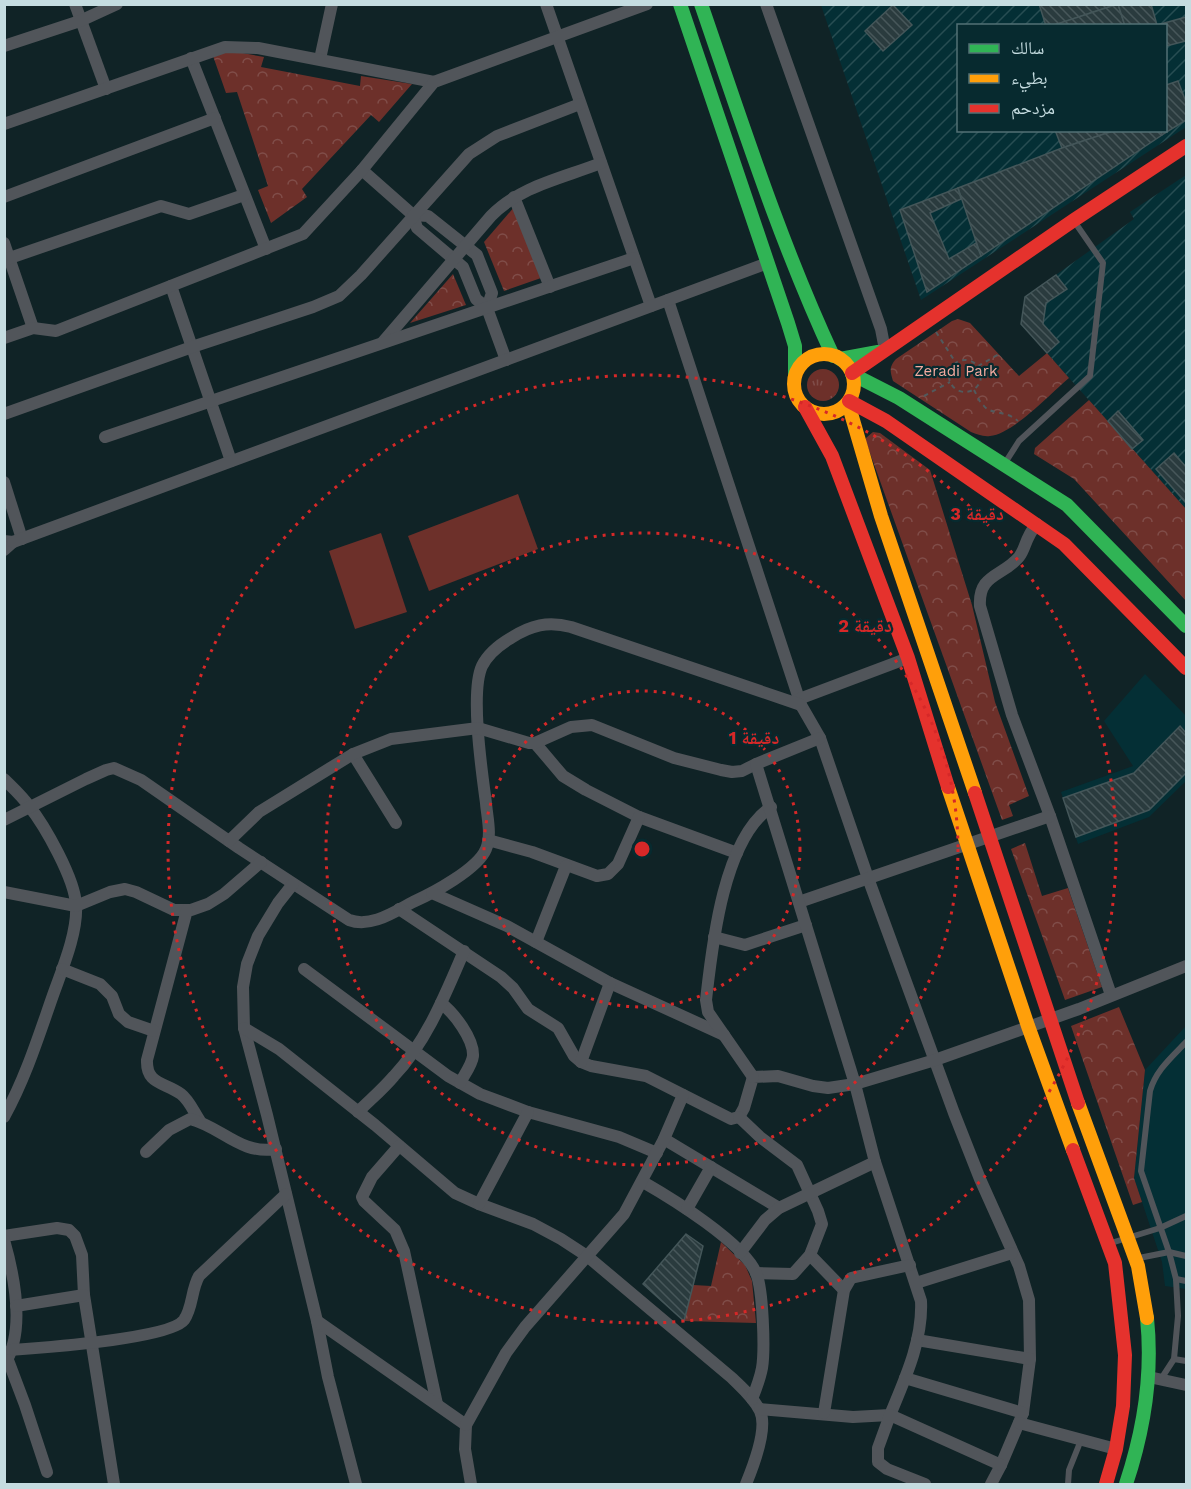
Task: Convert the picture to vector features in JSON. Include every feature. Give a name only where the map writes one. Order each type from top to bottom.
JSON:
[{"type":"main road","points":[[680,4],[795,346],[795,393],[832,456],[908,658],[1028,1026],[1115,1263],[1125,1355],[1123,1406],[1116,1449],[1106,1485]]},
{"type":"main road","points":[[702,4],[789,255],[814,316],[837,357],[852,373],[899,398],[1037,524],[1064,544],[1186,668]]},
{"type":"main road","points":[[852,373],[1186,146]]},
{"type":"main road","points":[[788,323],[814,316]]},
{"type":"main road","points":[[795,375],[807,360],[824,354],[837,357],[885,350]]},
{"type":"main road","points":[[805,407],[822,414],[832,414],[841,410],[848,402],[854,388],[852,373]]},
{"type":"main road","points":[[886,421],[899,398]]},
{"type":"main road","points":[[848,402],[966,458],[1004,465],[1067,505],[1186,626]]},
{"type":"main road","points":[[848,402],[858,447],[1050,1019],[1142,1281],[1155,1378],[1140,1442],[1126,1485]]},
{"type":"main road","points":[[832,456],[858,447]]},
{"type":"main road","points":[[981,882],[1002,873]]},
{"type":"street","points":[[75,4],[106,89]]},
{"type":"street","points":[[4,46],[80,21],[117,4]]},
{"type":"street","points":[[320,59],[332,4]]},
{"type":"street","points":[[546,4],[651,306]]},
{"type":"street","points":[[4,338],[33,328],[56,331],[303,234],[362,170],[434,82],[647,4]]},
{"type":"street","points":[[766,4],[881,329],[885,350]]},
{"type":"street","points":[[4,124],[225,47],[243,47],[320,59],[434,82]]},
{"type":"street","points":[[191,58],[266,249]]},
{"type":"street","points":[[4,414],[339,296],[362,275],[463,159],[483,144],[525,124],[580,104]]},
{"type":"street","points":[[4,197],[215,118]]},
{"type":"street","points":[[382,343],[500,208],[514,197],[601,163]]},
{"type":"street","points":[[362,170],[413,215],[417,228],[463,267],[476,299],[487,308],[506,360]]},
{"type":"street","points":[[7,259],[161,206],[189,214],[244,195]]},
{"type":"street","points":[[514,197],[550,287]]},
{"type":"street","points":[[413,215],[428,216],[477,255],[492,293],[487,308]]},
{"type":"street","points":[[4,243],[7,259],[33,328]]},
{"type":"street","points":[[105,437],[634,258]]},
{"type":"street","points":[[4,482],[11,543],[768,263]]},
{"type":"street","points":[[171,286],[231,461]]},
{"type":"street","points":[[668,300],[800,702],[820,738],[868,879],[975,1168],[1012,1253],[1029,1300],[1030,1359],[1021,1418],[991,1485]]},
{"type":"street","points":[[1037,524],[1028,537],[1020,556],[1011,565],[994,574],[982,588],[979,597],[983,622],[1012,715],[1050,816],[1111,995]]},
{"type":"street","points":[[4,820],[114,768],[141,780],[293,884],[357,922],[365,923],[432,893],[477,861],[486,849],[488,840],[478,728],[479,676],[487,659],[504,642],[521,631],[549,623],[572,627],[800,702],[908,658]]},
{"type":"street","points":[[229,841],[259,812],[353,754],[392,739],[478,728],[529,744],[571,727],[592,725],[674,758],[732,772],[742,771],[820,738]]},
{"type":"street","points":[[535,743],[563,776],[594,794],[639,817],[737,853]]},
{"type":"street","points":[[353,754],[396,823]]},
{"type":"street","points":[[756,764],[855,1084],[875,1162],[921,1301],[922,1318],[917,1340],[878,1448],[878,1462],[903,1481],[926,1485]]},
{"type":"street","points":[[4,779],[30,806],[57,852],[70,883],[76,906],[71,940],[63,969],[26,1073],[4,1117]]},
{"type":"street","points":[[753,1077],[708,1012],[706,1000],[715,924],[737,853],[760,814],[771,807]]},
{"type":"street","points":[[799,902],[1050,816]]},
{"type":"street","points":[[488,840],[532,852],[597,876],[608,874],[618,864],[639,817]]},
{"type":"street","points":[[4,892],[76,906],[110,892],[125,890],[136,892],[174,910],[187,910],[208,904],[224,894],[261,862]]},
{"type":"street","points":[[536,942],[566,866]]},
{"type":"street","points":[[293,884],[278,903],[258,936],[247,964],[243,987],[244,1028],[276,1149],[328,1377],[356,1485]]},
{"type":"street","points":[[432,893],[507,926],[610,983],[724,1035]]},
{"type":"street","points":[[399,909],[501,977],[513,988],[528,1008],[558,1028],[574,1056],[581,1062],[591,1066],[646,1076],[731,1119],[739,1117],[744,1108],[753,1077]]},
{"type":"street","points":[[187,910],[154,1031],[146,1071],[151,1078],[181,1094],[200,1121]]},
{"type":"street","points":[[714,937],[745,945],[806,925]]},
{"type":"street","points":[[358,1112],[395,1075],[424,1036],[464,951]]},
{"type":"street","points":[[753,1077],[777,1076],[828,1088],[855,1084],[935,1060],[1050,1019],[1186,966]]},
{"type":"street","points":[[63,969],[100,984],[112,996],[119,1014],[128,1022],[154,1031]]},
{"type":"street","points":[[304,969],[448,1076],[480,1094],[528,1112],[619,1137],[657,1153]]},
{"type":"street","points":[[581,1062],[610,983]]},
{"type":"street","points":[[441,1003],[452,1011],[460,1023],[473,1056],[460,1083]]},
{"type":"street","points":[[244,1028],[279,1049],[454,1193],[533,1224],[587,1256],[732,1378],[760,1409],[763,1419],[753,1466],[746,1485]]},
{"type":"street","points":[[471,1485],[465,1449],[466,1425],[506,1353],[525,1327],[624,1214],[664,1140],[682,1095]]},
{"type":"street","points":[[478,1204],[528,1112]]},
{"type":"street","points":[[739,1117],[760,1137],[797,1165],[822,1224],[810,1256],[793,1274],[756,1273]]},
{"type":"street","points":[[146,1152],[169,1130],[190,1119],[200,1121],[252,1150],[276,1149]]},
{"type":"street","points":[[664,1140],[779,1208]]},
{"type":"street","points":[[399,1146],[372,1177],[362,1197],[395,1230],[404,1251],[437,1404]]},
{"type":"street","points":[[740,1253],[765,1220],[779,1208],[875,1162]]},
{"type":"street","points":[[687,1209],[711,1167]]},
{"type":"street","points":[[643,1182],[687,1209],[715,1230],[740,1253],[756,1273],[761,1296],[762,1366],[752,1399]]},
{"type":"street","points":[[8,1359],[174,1328],[184,1321],[199,1276],[286,1194]]},
{"type":"street","points":[[47,1473],[8,1359],[16,1335],[16,1306],[11,1262],[4,1238],[64,1228],[75,1236],[82,1255],[84,1294],[114,1485]]},
{"type":"street","points":[[916,1283],[1012,1253]]},
{"type":"street","points":[[810,1256],[844,1290]]},
{"type":"street","points":[[824,1413],[844,1290],[851,1278],[910,1265]]},
{"type":"street","points":[[16,1306],[84,1294]]},
{"type":"street","points":[[317,1321],[466,1425]]},
{"type":"street","points":[[917,1340],[1030,1359]]},
{"type":"street","points":[[905,1378],[1082,1440],[1116,1449]]},
{"type":"street","points":[[1155,1378],[1186,1384]]},
{"type":"street","points":[[760,1409],[853,1417],[890,1415],[1001,1465]]},
{"type":"lane","points":[[1004,465],[1019,441],[1090,376],[1103,263],[1074,220]]},
{"type":"lane","points":[[1155,1378],[1174,1359],[1178,1316],[1176,1279],[1141,1171],[1149,1091],[1156,1074],[1186,1042]]},
{"type":"lane","points":[[1108,1245],[1160,1228],[1186,1216]]},
{"type":"lane","points":[[1115,1263],[1169,1252],[1186,1256]]},
{"type":"lane","points":[[1176,1279],[1186,1281]]},
{"type":"lane","points":[[1178,1316],[1186,1318]]},
{"type":"lane","points":[[1174,1359],[1186,1361]]},
{"type":"lane","points":[[1068,1485],[1069,1470],[1082,1440]]},
{"type":"path","points":[[928,320],[956,363]]},
{"type":"path","points":[[978,366],[999,354]]},
{"type":"path","points":[[969,360],[978,366],[981,371],[980,382],[974,390],[958,391],[950,381],[951,369],[956,363],[969,360]]},
{"type":"path","points":[[920,398],[950,381]]},
{"type":"path","points":[[974,390],[984,407],[991,411],[1008,414],[1018,421]]},
{"type":"shaded area","points":[[821,5],[1186,5],[1186,127],[921,300]]},
{"type":"shaded area","points":[[1186,175],[1186,509],[1021,324],[1025,297],[1134,219],[1130,212]]},
{"type":"shaded area","points":[[1145,674],[1186,716],[1186,781],[1149,817],[1078,844],[1061,792],[1133,766],[1104,721]]},
{"type":"shaded area","points":[[1186,1026],[1186,1289],[1165,1286],[1162,1262],[1134,1178],[1145,1070]]},
{"type":"green space","points":[[232,51],[264,57],[261,67],[360,86],[361,76],[412,84],[379,122],[371,115],[302,189],[307,197],[271,223],[258,190],[268,186],[237,92],[226,93],[213,56]]},
{"type":"green space","points":[[515,206],[541,278],[504,291],[484,242]]},
{"type":"green space","points":[[453,274],[466,305],[410,323]]},
{"type":"green space","name":"Zeradi Park","points":[[958,319],[970,323],[1019,376],[1047,353],[1069,378],[1010,428],[990,436],[971,432],[893,381],[891,372],[892,364],[896,359]]},
{"type":"green space","points":[[823,369],[835,373],[839,385],[835,397],[823,401],[811,397],[807,385],[811,373]]},
{"type":"green space","points":[[1089,400],[1186,509],[1186,601],[1074,479],[1034,454],[1035,448]]},
{"type":"green space","points":[[873,432],[880,433],[930,470],[972,605],[995,702],[1029,796],[1009,805],[1013,816],[1002,820],[866,442],[866,438]]},
{"type":"green space","points":[[518,494],[538,549],[429,591],[408,536]]},
{"type":"green space","points":[[381,533],[407,612],[355,629],[329,551]]},
{"type":"green space","points":[[1025,843],[1042,896],[1068,888],[1102,987],[1065,1000],[1011,849]]},
{"type":"green space","points":[[1119,1007],[1145,1070],[1134,1178],[1142,1202],[1133,1205],[1071,1026]]},
{"type":"green space","points":[[721,1242],[745,1265],[752,1281],[756,1323],[684,1321],[693,1285],[711,1286]]},
{"type":"building","points":[[1039,4],[1117,4],[1058,24],[1045,24]]},
{"type":"building","points":[[1118,4],[1124,24],[1057,24]]},
{"type":"building","points":[[1118,4],[1151,4],[1157,24],[1124,24]]},
{"type":"building","points":[[893,5],[912,25],[883,51],[865,31]]},
{"type":"building","points":[[1186,17],[1186,41],[1167,46],[1167,24],[1161,24]]},
{"type":"building","points":[[1178,81],[1186,102],[1186,120],[1167,132],[1167,85]]},
{"type":"building","points":[[1056,132],[1110,132],[1062,148]]},
{"type":"building","points":[[1110,132],[1161,132],[1162,135],[981,256],[958,188]]},
{"type":"building","points":[[958,188],[961,199],[930,213],[949,259],[976,243],[981,256],[927,292],[900,210]]},
{"type":"building","points":[[1056,275],[1067,289],[1046,303],[1043,324],[1059,342],[1047,353],[1021,324],[1025,297]]},
{"type":"building","points":[[1118,411],[1143,440],[1132,449],[1108,421]]},
{"type":"building","points":[[1174,453],[1186,467],[1186,503],[1156,469]]},
{"type":"building","points":[[1180,726],[1186,733],[1186,773],[1149,810],[1076,837],[1063,798],[1134,773]]},
{"type":"building","points":[[686,1234],[703,1246],[684,1321],[643,1284]]},
{"type":"traffic: fast","points":[[680,4],[788,323],[795,346],[795,375]]},
{"type":"traffic: fast","points":[[701,4],[779,226],[833,356]]},
{"type":"traffic: fast","points":[[840,359],[878,352]]},
{"type":"traffic: fast","points":[[852,374],[899,398],[1067,505],[1186,626]]},
{"type":"traffic: fast","points":[[1126,1484],[1138,1443],[1146,1402],[1149,1360],[1147,1318]]},
{"type":"traffic: slow","points":[[824,354],[841,359],[849,367],[854,384],[849,401],[841,409],[824,414],[807,409],[799,401],[794,384],[799,367],[807,359],[824,354]]},
{"type":"traffic: slow","points":[[848,403],[881,516],[975,793]]},
{"type":"traffic: slow","points":[[948,787],[1028,1026],[1073,1150]]},
{"type":"traffic: slow","points":[[1078,1103],[1138,1266],[1147,1318]]},
{"type":"traffic: jam","points":[[852,373],[1186,146]]},
{"type":"traffic: jam","points":[[849,401],[886,421],[1064,544],[1186,668]]},
{"type":"traffic: jam","points":[[805,407],[832,456],[908,658],[948,787]]},
{"type":"traffic: jam","points":[[975,793],[1078,1103]]},
{"type":"traffic: jam","points":[[1073,1150],[1115,1263],[1125,1355],[1123,1406],[1116,1449],[1106,1484]]}]
